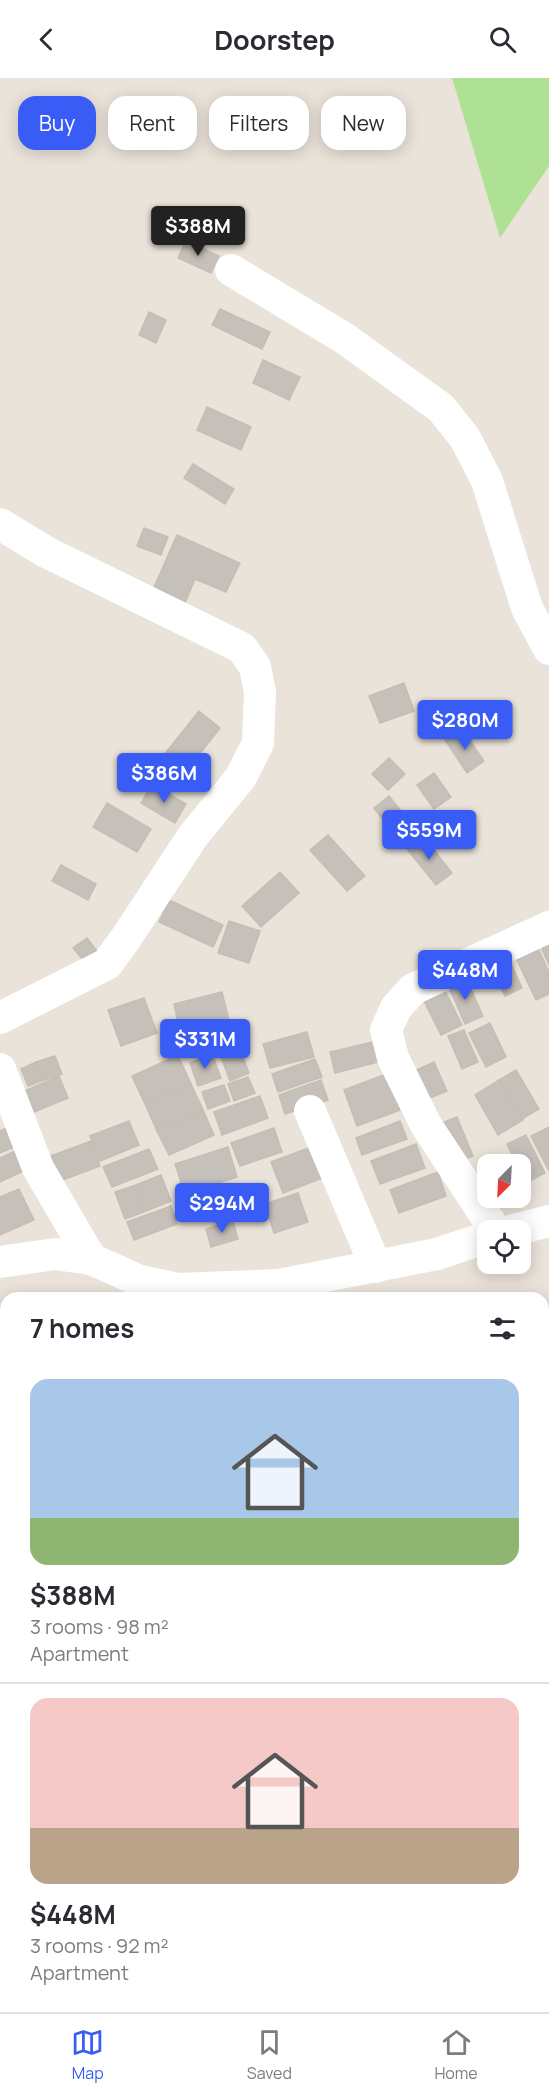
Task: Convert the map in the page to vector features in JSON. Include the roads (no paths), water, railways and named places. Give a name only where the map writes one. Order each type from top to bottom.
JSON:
[{"type":"street","points":[[231,270],[336,333],[441,408],[465,438],[487,481],[527,608],[549,649]]},
{"type":"street","points":[[0,524],[46,552],[242,648],[255,667],[260,692],[258,743],[241,777],[193,836],[113,955],[102,967],[0,1018]]},
{"type":"street","points":[[488,1220],[426,1125],[393,1058],[386,1029],[396,1008],[413,989],[549,927]]},
{"type":"street","points":[[0,1069],[38,1168],[92,1259]]},
{"type":"street","points":[[310,1111],[376,1267]]},
{"type":"street","points":[[531,1226],[549,1221]]},
{"type":"street","points":[[0,1262],[55,1254],[92,1259],[140,1281],[178,1290],[279,1285],[437,1254],[477,1241]]}]
